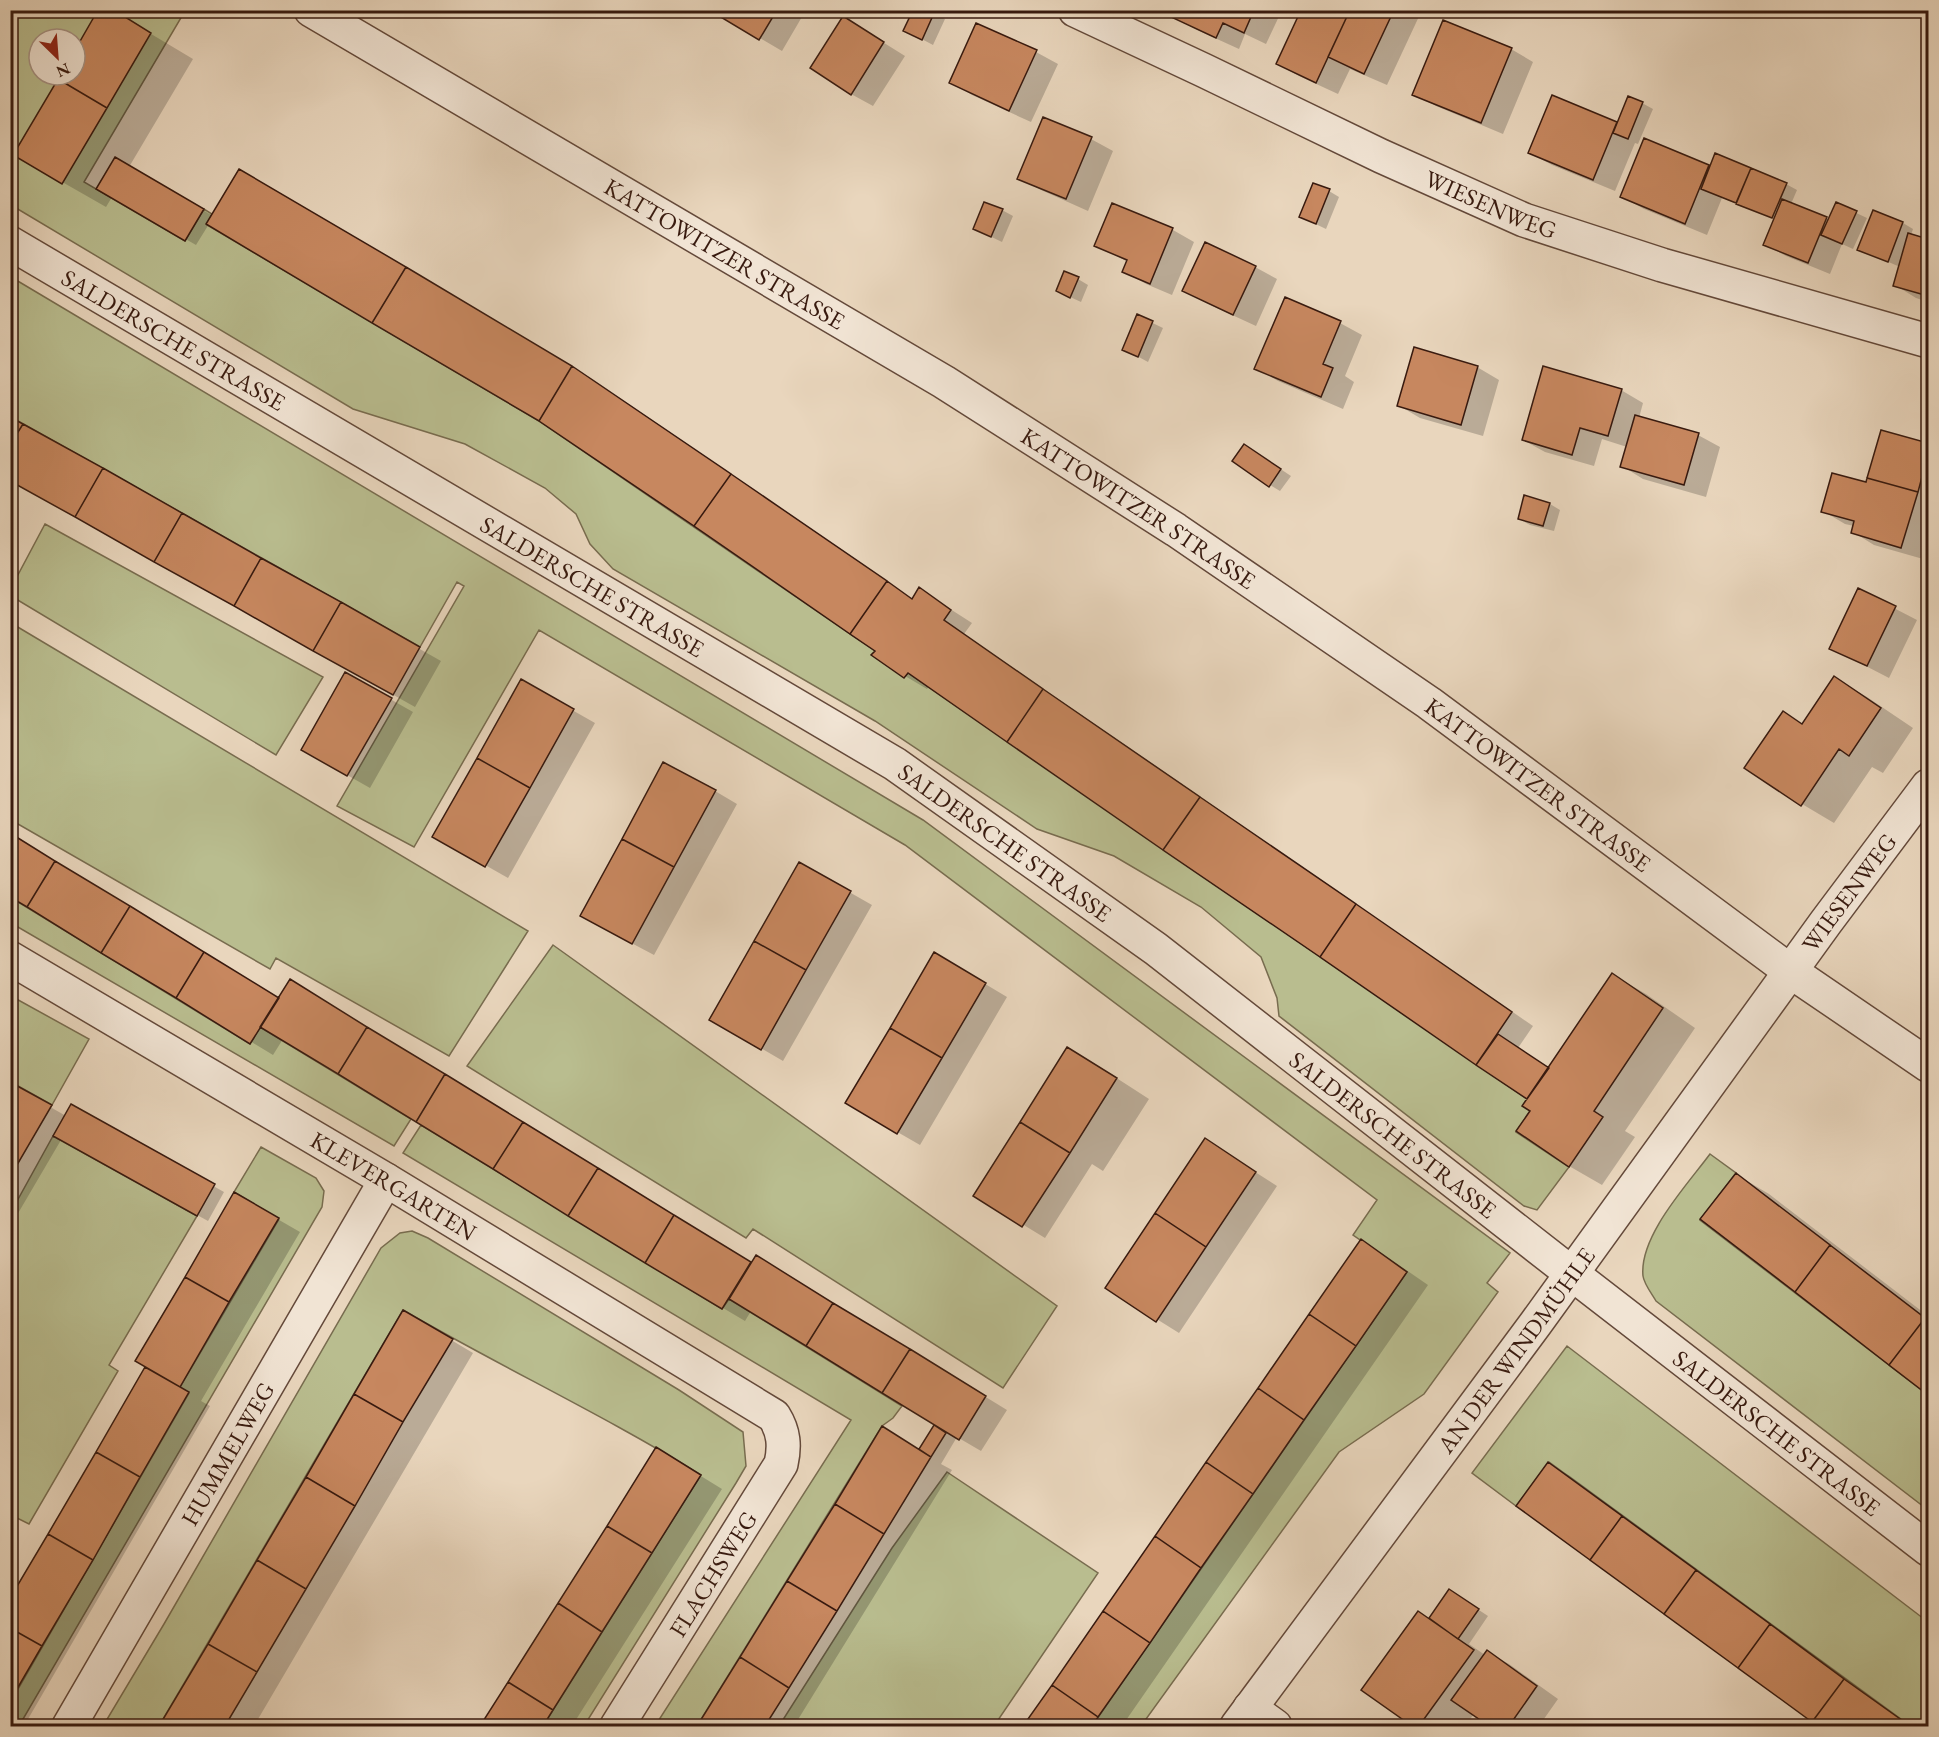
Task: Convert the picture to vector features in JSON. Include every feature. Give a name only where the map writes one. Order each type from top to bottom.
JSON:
[{"type":"street","name":"KATTOWITZER STRASSE","points":[[310,10],[944,382],[1166,524],[1429,704],[1790,970],[1929,1065]]},
{"type":"street","name":"WIESENWEG","points":[[1075,10],[1381,156],[1524,220],[1662,265],[1929,341]]},
{"type":"street","name":"SALDERSCHE STRASSE","points":[[10,243],[895,764],[1156,949],[1929,1549]]},
{"type":"street","name":"WIESENWEG","points":[[1790,970],[1904,816],[1929,786]]},
{"type":"street","name":"KLEVERGARTEN","points":[[10,958],[386,1180],[774,1416]]},
{"type":"street","name":"AN DER WINDMÜHLE","points":[[1254,1720],[1571,1273],[1790,970]]},
{"type":"street","name":"HUMMELWEG","points":[[69,1726],[386,1180]]},
{"type":"street","name":"FLACHSWEG","points":[[617,1726],[781,1464],[784,1450],[783,1437],[781,1426],[774,1416]]},
{"type":"green space","points":[[11,11],[185,11],[84,182],[185,241],[204,209],[212,214],[207,225],[539,421],[875,651],[872,655],[904,677],[908,673],[1527,1099],[1530,1111],[1516,1132],[1569,1167],[1537,1210],[1524,1206],[1279,1016],[1277,998],[1261,957],[1201,907],[1114,856],[1037,829],[875,721],[613,569],[590,544],[576,514],[545,488],[465,444],[353,409],[11,205]]},
{"type":"green space","points":[[11,277],[923,820],[1510,1253],[1487,1283],[1498,1292],[1424,1394],[1339,1452],[1141,1726],[1092,1726],[1407,1272],[1353,1235],[1377,1200],[905,845],[539,630],[414,847],[337,806],[464,586],[457,582],[420,647],[11,417]]},
{"type":"green space","points":[[45,524],[323,677],[276,755],[11,596],[11,588]]},
{"type":"green space","points":[[11,623],[528,931],[449,1056],[276,958],[270,969],[11,820]]},
{"type":"green space","points":[[10,897],[250,1044],[260,1027],[411,1119],[394,1146],[11,923]]},
{"type":"green space","points":[[553,945],[1057,1306],[1003,1388],[753,1229],[746,1238],[467,1066]]},
{"type":"green space","points":[[11,996],[89,1039],[52,1105],[11,1082]]},
{"type":"green space","points":[[421,1125],[722,1309],[729,1299],[902,1406],[893,1418],[882,1426],[697,1726],[655,1726],[851,1420],[403,1153]]},
{"type":"green space","points":[[53,1136],[197,1216],[109,1365],[118,1371],[29,1524],[11,1515],[11,1212]]},
{"type":"green space","points":[[261,1147],[316,1178],[324,1191],[322,1207],[19,1726],[11,1726],[11,1701],[189,1393],[180,1387],[279,1219],[234,1192]]},
{"type":"green space","points":[[1710,1154],[1736,1173],[1700,1220],[1928,1395],[1928,1510],[1656,1301],[1648,1289],[1643,1276],[1644,1261],[1656,1228]]},
{"type":"green space","points":[[412,1231],[428,1238],[679,1390],[743,1432],[746,1466],[736,1483],[584,1726],[543,1726],[701,1475],[403,1310],[159,1726],[103,1726],[381,1248],[400,1233]]},
{"type":"green space","points":[[1567,1346],[1928,1622],[1928,1726],[1910,1726],[1549,1462],[1516,1506],[1472,1473]]},
{"type":"green space","points":[[947,1472],[1098,1573],[994,1726],[779,1726],[892,1548]]},
{"type":"building","points":[[98,10],[114,10],[151,33],[107,108],[72,87],[87,87],[87,29]]},
{"type":"building","points":[[709,10],[777,10],[759,40]]},
{"type":"building","points":[[913,10],[935,11],[922,40],[903,31]]},
{"type":"building","points":[[1174,10],[1254,10],[1244,33],[1223,23],[1216,38],[1171,17]]},
{"type":"building","points":[[1301,10],[1350,10],[1316,83],[1276,64]]},
{"type":"building","points":[[1350,10],[1394,10],[1364,74],[1328,57]]},
{"type":"building","points":[[843,16],[884,42],[851,95],[810,68]]},
{"type":"building","points":[[1443,20],[1512,48],[1481,123],[1412,95]]},
{"type":"building","points":[[976,23],[1037,50],[1009,111],[949,83]]},
{"type":"building","points":[[53,87],[72,87],[107,108],[62,184],[13,155]]},
{"type":"building","points":[[1552,95],[1617,122],[1593,180],[1528,153]]},
{"type":"building","points":[[1628,96],[1643,102],[1628,139],[1613,133]]},
{"type":"building","points":[[1043,117],[1092,137],[1066,199],[1017,179]]},
{"type":"building","points":[[1644,138],[1709,165],[1685,224],[1620,197]]},
{"type":"building","points":[[1715,153],[1751,168],[1736,203],[1701,189]]},
{"type":"building","points":[[115,157],[204,209],[185,241],[96,189]]},
{"type":"building","points":[[1751,168],[1787,183],[1772,218],[1736,204]]},
{"type":"building","points":[[239,169],[406,267],[372,323],[206,224]]},
{"type":"building","points":[[1313,183],[1330,189],[1316,224],[1299,217]]},
{"type":"building","points":[[1782,199],[1827,217],[1808,263],[1763,245]]},
{"type":"building","points":[[984,202],[1003,209],[991,237],[973,229]]},
{"type":"building","points":[[1836,202],[1857,211],[1842,244],[1821,235]]},
{"type":"building","points":[[1112,203],[1173,228],[1150,284],[1122,272],[1127,260],[1094,246]]},
{"type":"building","points":[[1873,210],[1903,222],[1888,262],[1857,250]]},
{"type":"building","points":[[1908,233],[1928,239],[1928,296],[1893,286]]},
{"type":"building","points":[[1205,242],[1256,266],[1233,315],[1182,291]]},
{"type":"building","points":[[406,267],[572,366],[539,421],[372,323]]},
{"type":"building","points":[[1064,271],[1079,277],[1070,298],[1056,291]]},
{"type":"building","points":[[1285,297],[1341,321],[1323,364],[1333,368],[1321,397],[1254,369]]},
{"type":"building","points":[[1137,314],[1153,321],[1138,357],[1122,350]]},
{"type":"building","points":[[1414,347],[1478,366],[1461,425],[1397,406]]},
{"type":"building","points":[[572,366],[731,474],[694,526],[539,421]]},
{"type":"building","points":[[1543,366],[1622,389],[1608,436],[1580,428],[1572,455],[1522,440]]},
{"type":"building","points":[[1635,415],[1699,433],[1684,485],[1620,467]]},
{"type":"building","points":[[10,417],[23,424],[10,445]]},
{"type":"building","points":[[23,424],[103,468],[75,517],[10,481],[10,445]]},
{"type":"building","points":[[1881,430],[1928,443],[1928,454],[1918,492],[1867,478]]},
{"type":"building","points":[[1244,444],[1281,469],[1269,487],[1232,461]]},
{"type":"building","points":[[103,468],[182,513],[154,562],[75,517]]},
{"type":"building","points":[[1832,473],[1866,482],[1867,478],[1918,492],[1901,548],[1851,533],[1854,521],[1821,512]]},
{"type":"building","points":[[731,474],[887,581],[850,634],[694,526]]},
{"type":"building","points":[[1524,495],[1550,503],[1543,526],[1518,519]]},
{"type":"building","points":[[182,513],[261,558],[234,606],[154,562]]},
{"type":"building","points":[[261,558],[341,602],[313,651],[234,606]]},
{"type":"building","points":[[887,581],[912,599],[919,587],[951,610],[944,620],[1043,689],[1007,742],[908,673],[904,678],[871,655],[875,651],[850,634]]},
{"type":"building","points":[[1858,588],[1896,606],[1867,666],[1829,649]]},
{"type":"building","points":[[341,602],[420,647],[393,695],[313,651]]},
{"type":"building","points":[[345,672],[392,698],[347,776],[301,750]]},
{"type":"building","points":[[1834,676],[1881,708],[1849,756],[1839,749],[1801,806],[1744,768],[1783,711],[1802,724]]},
{"type":"building","points":[[521,679],[574,709],[530,788],[477,758]]},
{"type":"building","points":[[1043,689],[1200,797],[1163,850],[1007,742]]},
{"type":"building","points":[[477,758],[530,788],[485,867],[432,837]]},
{"type":"building","points":[[663,762],[716,790],[674,867],[622,839]]},
{"type":"building","points":[[1200,797],[1356,904],[1320,957],[1163,850]]},
{"type":"building","points":[[10,833],[55,861],[27,907],[10,897]]},
{"type":"building","points":[[622,839],[674,867],[632,944],[580,916]]},
{"type":"building","points":[[55,861],[130,906],[101,953],[27,907]]},
{"type":"building","points":[[799,862],[851,891],[806,970],[754,941]]},
{"type":"building","points":[[1356,904],[1512,1012],[1476,1065],[1320,957]]},
{"type":"building","points":[[130,906],[204,952],[176,998],[101,953]]},
{"type":"building","points":[[754,941],[806,970],[761,1050],[709,1020]]},
{"type":"building","points":[[204,952],[279,998],[250,1044],[176,998]]},
{"type":"building","points":[[934,952],[986,983],[942,1058],[890,1028]]},
{"type":"building","points":[[1612,973],[1663,1008],[1594,1111],[1603,1117],[1569,1167],[1516,1131],[1530,1111],[1522,1106]]},
{"type":"building","points":[[290,979],[367,1027],[338,1074],[260,1027]]},
{"type":"building","points":[[367,1027],[445,1074],[416,1122],[338,1074]]},
{"type":"building","points":[[890,1028],[942,1058],[897,1134],[845,1103]]},
{"type":"building","points":[[1498,1034],[1549,1068],[1527,1099],[1476,1065]]},
{"type":"building","points":[[1067,1047],[1117,1078],[1070,1153],[1020,1122]]},
{"type":"building","points":[[445,1074],[523,1122],[493,1169],[416,1122]]},
{"type":"building","points":[[10,1082],[52,1105],[10,1177]]},
{"type":"building","points":[[71,1104],[215,1184],[197,1216],[53,1136]]},
{"type":"building","points":[[523,1122],[598,1168],[568,1216],[493,1169]]},
{"type":"building","points":[[1020,1122],[1070,1153],[1022,1227],[973,1196]]},
{"type":"building","points":[[1205,1138],[1256,1172],[1206,1247],[1155,1213]]},
{"type":"building","points":[[598,1168],[674,1215],[645,1263],[568,1216]]},
{"type":"building","points":[[1736,1173],[1830,1245],[1795,1292],[1700,1219]]},
{"type":"building","points":[[234,1192],[279,1218],[229,1302],[185,1277]]},
{"type":"building","points":[[1155,1213],[1206,1247],[1156,1322],[1105,1288]]},
{"type":"building","points":[[674,1215],[751,1262],[722,1309],[645,1263]]},
{"type":"building","points":[[1361,1239],[1407,1272],[1356,1346],[1309,1314]]},
{"type":"building","points":[[1830,1245],[1925,1318],[1889,1365],[1795,1292]]},
{"type":"building","points":[[756,1255],[833,1303],[806,1346],[729,1299]]},
{"type":"building","points":[[185,1277],[229,1302],[180,1387],[135,1361]]},
{"type":"building","points":[[833,1303],[910,1349],[882,1393],[806,1346]]},
{"type":"building","points":[[403,1310],[453,1339],[403,1422],[354,1394]]},
{"type":"building","points":[[1309,1314],[1356,1346],[1304,1420],[1258,1388]]},
{"type":"building","points":[[1925,1318],[1928,1321],[1928,1395],[1889,1365]]},
{"type":"building","points":[[910,1349],[986,1396],[959,1440],[882,1393]]},
{"type":"building","points":[[145,1367],[189,1392],[140,1477],[96,1452]]},
{"type":"building","points":[[1258,1388],[1304,1420],[1253,1494],[1206,1462]]},
{"type":"building","points":[[354,1394],[403,1422],[355,1506],[306,1477]]},
{"type":"building","points":[[934,1425],[946,1433],[931,1457],[919,1449]]},
{"type":"building","points":[[882,1426],[931,1457],[884,1534],[835,1504]]},
{"type":"building","points":[[656,1447],[701,1475],[652,1553],[607,1526]]},
{"type":"building","points":[[96,1452],[140,1477],[93,1560],[48,1534]]},
{"type":"building","points":[[1206,1462],[1253,1494],[1201,1568],[1155,1536]]},
{"type":"building","points":[[1548,1462],[1622,1516],[1590,1560],[1516,1506]]},
{"type":"building","points":[[306,1477],[355,1506],[306,1589],[257,1560]]},
{"type":"building","points":[[835,1504],[884,1534],[837,1611],[787,1581]]},
{"type":"building","points":[[1622,1516],[1696,1570],[1664,1614],[1590,1560]]},
{"type":"building","points":[[607,1526],[652,1553],[602,1632],[558,1603]]},
{"type":"building","points":[[48,1534],[93,1560],[42,1646],[10,1628],[10,1598]]},
{"type":"building","points":[[1155,1536],[1201,1568],[1150,1643],[1103,1611]]},
{"type":"building","points":[[257,1560],[306,1589],[257,1672],[208,1644]]},
{"type":"building","points":[[1696,1570],[1770,1624],[1738,1668],[1664,1614]]},
{"type":"building","points":[[787,1581],[837,1611],[789,1688],[740,1657]]},
{"type":"building","points":[[1449,1589],[1479,1609],[1458,1639],[1429,1618]]},
{"type":"building","points":[[558,1603],[602,1632],[553,1710],[508,1682]]},
{"type":"building","points":[[1103,1611],[1150,1643],[1098,1717],[1052,1685]]},
{"type":"building","points":[[1418,1611],[1474,1650],[1419,1726],[1412,1726],[1361,1690]]},
{"type":"building","points":[[1770,1624],[1844,1679],[1812,1722],[1738,1668]]},
{"type":"building","points":[[10,1628],[42,1646],[10,1701]]},
{"type":"building","points":[[208,1644],[257,1672],[225,1726],[159,1726]]},
{"type":"building","points":[[1487,1650],[1537,1686],[1509,1726],[1480,1726],[1483,1722],[1451,1700]]},
{"type":"building","points":[[740,1657],[789,1688],[765,1726],[697,1726]]},
{"type":"building","points":[[1844,1679],[1910,1726],[1817,1726],[1812,1722]]},
{"type":"building","points":[[508,1682],[553,1710],[543,1726],[480,1726]]},
{"type":"building","points":[[1052,1685],[1098,1717],[1092,1726],[1023,1726]]}]
